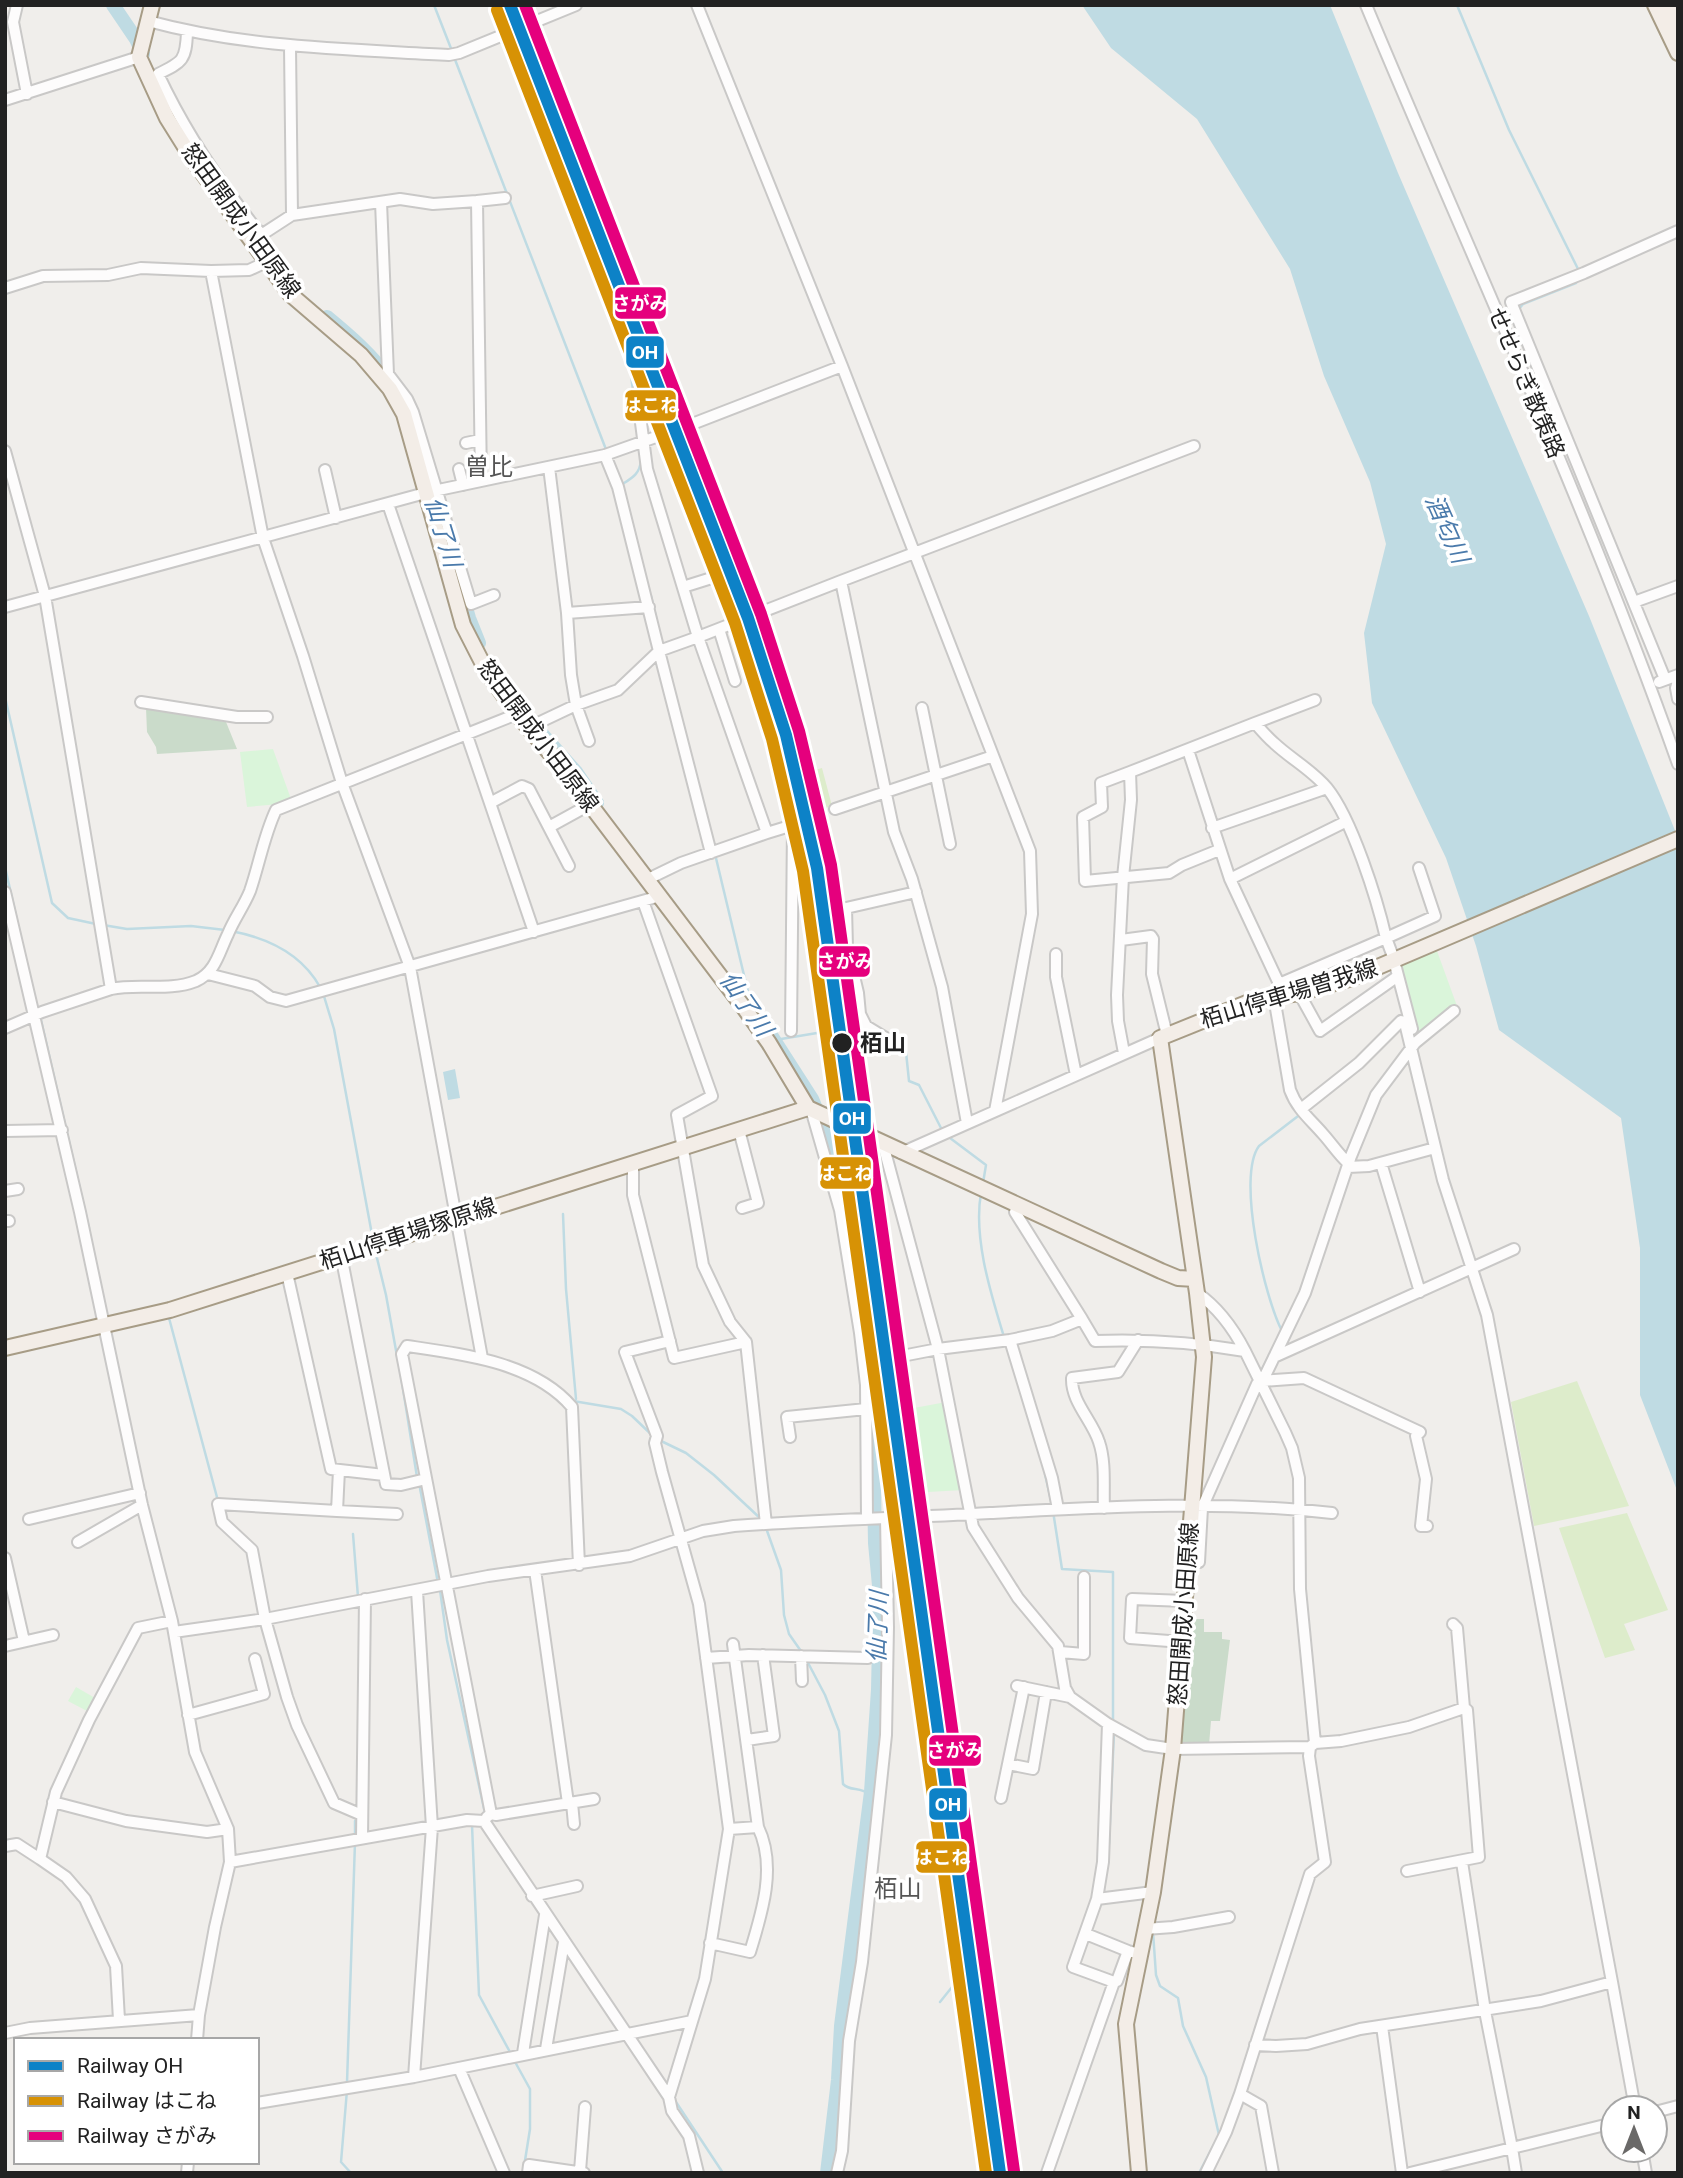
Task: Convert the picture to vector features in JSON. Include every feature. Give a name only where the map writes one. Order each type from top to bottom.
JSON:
[{"type":"main road","points":[[139,57],[152,5]]},
{"type":"main road","points":[[1655,5],[1678,53]]},
{"type":"main road","points":[[1667,5],[1678,28]]},
{"type":"main road","name":"怒田開成小田原線","points":[[139,57],[167,118],[192,158],[257,238],[266,260],[290,294],[385,376],[404,414],[431,492],[465,606],[472,646],[497,688],[517,714],[533,727],[589,805],[651,877],[660,896],[748,1014],[808,1101]]},
{"type":"main road","name":"栢山停車場曽我線","points":[[1164,1036],[1240,1005],[1284,992],[1352,978],[1678,839]]},
{"type":"main road","points":[[1164,1036],[1196,1286]]},
{"type":"main road","points":[[808,1101],[826,1116],[901,1153],[1196,1286]]},
{"type":"main road","name":"栢山停車場塚原線","points":[[5,1348],[170,1310],[682,1149],[739,1130],[808,1101]]},
{"type":"main road","name":"怒田開成小田原線","points":[[1139,2173],[1126,2034],[1127,2014],[1134,1953],[1145,1929],[1153,1892],[1173,1749],[1188,1561],[1200,1505],[1203,1344],[1196,1286]]},
{"type":"street","points":[[17,5],[13,22],[27,94]]},
{"type":"street","points":[[148,21],[187,32],[290,47],[449,55],[576,5]]},
{"type":"street","points":[[697,5],[842,366],[1030,851],[1031,914],[995,1111]]},
{"type":"street","name":"せせらぎ散策路","points":[[1366,5],[1560,463],[1651,687],[1678,764]]},
{"type":"street","points":[[187,32],[186,51],[180,63],[158,74],[174,109],[257,238],[292,215],[400,199],[433,204],[505,198]]},
{"type":"street","points":[[290,47],[292,215]]},
{"type":"street","points":[[5,100],[139,57]]},
{"type":"street","points":[[477,201],[481,481]]},
{"type":"street","points":[[380,202],[385,376]]},
{"type":"street","points":[[1665,679],[1650,631],[1634,601],[1511,302],[1678,231]]},
{"type":"street","points":[[5,288],[43,276],[108,275],[141,268],[249,270],[266,260]]},
{"type":"street","points":[[211,271],[262,538],[303,656],[342,783],[410,967],[482,1353]]},
{"type":"street","points":[[5,607],[431,492],[605,456],[842,366]]},
{"type":"street","points":[[636,392],[647,469],[698,637],[767,833]]},
{"type":"street","points":[[466,443],[480,439]]},
{"type":"street","points":[[533,727],[576,705],[618,690],[659,651],[1194,446]]},
{"type":"street","points":[[5,451],[45,596],[111,989]]},
{"type":"street","points":[[605,456],[618,487],[711,853]]},
{"type":"street","points":[[549,467],[567,613],[571,675],[576,705],[589,741]]},
{"type":"street","points":[[459,469],[463,485]]},
{"type":"street","points":[[325,470],[336,518]]},
{"type":"street","points":[[388,505],[467,735],[479,786],[490,803],[534,932]]},
{"type":"street","points":[[683,587],[718,576]]},
{"type":"street","points":[[841,581],[894,832],[916,892],[942,988],[967,1123]]},
{"type":"street","points":[[1634,601],[1678,586]]},
{"type":"street","points":[[465,606],[494,595]]},
{"type":"street","points":[[567,613],[649,607]]},
{"type":"street","points":[[719,629],[735,681]]},
{"type":"street","points":[[1651,687],[1678,675]]},
{"type":"street","points":[[1678,681],[1678,699]]},
{"type":"street","points":[[1219,850],[1169,873],[1085,881],[1083,817],[1102,807],[1101,783],[1315,700]]},
{"type":"street","points":[[141,702],[237,717],[267,717]]},
{"type":"street","points":[[922,708],[950,844]]},
{"type":"street","points":[[5,1028],[111,989],[183,985],[208,974],[214,967],[248,894],[276,810],[517,714]]},
{"type":"street","points":[[1255,723],[1273,743],[1309,770],[1327,788],[1338,805],[1380,912],[1392,954]]},
{"type":"street","points":[[1188,750],[1230,879],[1284,992],[1320,1031],[1397,972],[1435,1148],[1487,1315],[1632,2094]]},
{"type":"street","points":[[835,809],[993,756]]},
{"type":"street","points":[[1124,1053],[1118,1021],[1117,995],[1123,877],[1131,800],[1130,772]]},
{"type":"street","points":[[490,803],[522,786],[529,789],[569,866]]},
{"type":"street","points":[[1212,828],[1327,788]]},
{"type":"street","points":[[549,827],[589,805]]},
{"type":"street","points":[[1230,879],[1345,822]]},
{"type":"street","points":[[651,877],[797,824],[791,1031]]},
{"type":"street","points":[[1284,992],[1434,916],[1419,868]]},
{"type":"street","points":[[5,892],[37,1014],[141,1499],[173,1627],[195,1752],[228,1829],[230,1862],[199,2014],[197,2038]]},
{"type":"street","points":[[889,1040],[866,1026],[860,1014],[847,947],[846,908],[916,892]]},
{"type":"street","points":[[208,974],[255,986],[270,997],[286,1001],[660,896]]},
{"type":"street","points":[[643,901],[712,1096],[677,1115],[703,1265],[730,1322],[746,1342],[761,1524]]},
{"type":"street","points":[[901,1153],[1164,1036],[1152,974],[1153,939],[1151,936],[1121,940]]},
{"type":"street","points":[[1056,954],[1056,977],[1076,1074]]},
{"type":"street","points":[[1284,992],[1290,1090],[1304,1116],[1322,1133],[1348,1166],[1359,1168],[1435,1148]]},
{"type":"street","points":[[1200,1505],[1257,1384],[1274,1357],[1305,1293],[1348,1166],[1376,1095],[1413,1046],[1454,1012]]},
{"type":"street","points":[[1301,1109],[1359,1063],[1401,1021],[1408,1023]]},
{"type":"street","points":[[808,1101],[846,1238],[860,1333],[866,1385],[867,1519]]},
{"type":"street","points":[[5,1131],[62,1130]]},
{"type":"street","points":[[739,1130],[758,1203],[742,1208]]},
{"type":"street","points":[[883,1144],[939,1349],[973,1527],[1018,1598],[1051,1636],[1060,1652],[1062,1678],[1070,1697]]},
{"type":"street","points":[[1381,1163],[1420,1292]]},
{"type":"street","points":[[633,1164],[633,1195],[674,1358],[746,1342]]},
{"type":"street","points":[[5,1191],[18,1189]]},
{"type":"street","points":[[1017,1206],[1016,1212],[1095,1341],[1138,1340],[1203,1344],[1245,1351]]},
{"type":"street","points":[[1274,1357],[1514,1249]]},
{"type":"street","points":[[341,1255],[386,1484],[426,1479]]},
{"type":"street","points":[[287,1273],[331,1469],[384,1475]]},
{"type":"street","points":[[1196,1286],[1222,1315],[1260,1378],[1292,1448],[1299,1478],[1300,1589],[1313,1745],[1309,1756],[1325,1862],[1310,1874],[1240,2094],[1226,2132],[1206,2173]]},
{"type":"street","points":[[912,1434],[901,1358],[939,1349],[1010,1340],[1052,1331],[1082,1320]]},
{"type":"street","points":[[670,1340],[625,1352],[656,1440],[699,1604],[729,1829],[705,1979],[670,2092],[672,2111],[689,2136],[698,2173]]},
{"type":"street","points":[[1010,1340],[1052,1478],[1058,1509]]},
{"type":"street","points":[[1104,1508],[1099,1440],[1075,1397],[1072,1378],[1118,1372],[1138,1340]]},
{"type":"street","points":[[579,1565],[572,1408],[549,1388],[482,1353],[407,1346],[402,1354],[448,1585],[482,1818],[536,1895],[545,1915],[626,2034],[670,2092]]},
{"type":"street","points":[[1260,1378],[1304,1378],[1420,1432],[1416,1436],[1426,1479],[1421,1525],[1427,1526]]},
{"type":"street","points":[[790,1437],[787,1417],[866,1409]]},
{"type":"street","points":[[337,1511],[339,1470]]},
{"type":"street","points":[[29,1519],[141,1499]]},
{"type":"street","points":[[78,1542],[141,1499]]},
{"type":"street","points":[[362,1815],[334,1803],[324,1784],[294,1716],[265,1619],[252,1550],[222,1522],[218,1504],[397,1514]]},
{"type":"street","points":[[40,1859],[53,1802],[89,1720],[138,1628],[265,1619],[488,1576],[579,1565],[630,1556],[715,1528],[1058,1509],[1200,1505],[1332,1513]]},
{"type":"street","points":[[837,2173],[842,2151],[849,2041],[862,1962],[886,1735],[888,1640],[884,1518]]},
{"type":"street","points":[[5,1558],[24,1642]]},
{"type":"street","points":[[535,1570],[574,1825]]},
{"type":"street","points":[[1060,1652],[1084,1654],[1084,1577]]},
{"type":"street","points":[[414,2077],[432,1827],[417,1591]]},
{"type":"street","points":[[362,1838],[365,1599]]},
{"type":"street","points":[[1182,1643],[1130,1638],[1132,1599],[1185,1601]]},
{"type":"street","points":[[1407,1871],[1479,1857],[1467,1710],[1464,1708],[1457,1628],[1453,1624]]},
{"type":"street","points":[[5,1646],[53,1635]]},
{"type":"street","points":[[710,1943],[750,1952],[763,1907],[767,1874],[733,1643]]},
{"type":"street","points":[[706,1658],[763,1655],[868,1658]]},
{"type":"street","points":[[747,1740],[774,1736],[763,1655]]},
{"type":"street","points":[[802,1681],[803,1656]]},
{"type":"street","points":[[188,1715],[264,1694],[255,1659]]},
{"type":"street","points":[[1001,1798],[1021,1686],[1070,1697],[1108,1724],[1146,1745],[1173,1749],[1313,1745],[1409,1727],[1464,1708]]},
{"type":"street","points":[[1009,1764],[1033,1769],[1046,1692]]},
{"type":"street","points":[[1108,1724],[1103,1862],[1097,1899],[1073,1967],[1114,1982]]},
{"type":"street","points":[[230,1862],[594,1799]]},
{"type":"street","points":[[53,1802],[126,1821],[207,1832],[228,1829]]},
{"type":"street","points":[[729,1829],[758,1827]]},
{"type":"street","points":[[5,1846],[17,1844],[40,1859],[66,1877],[85,1899],[116,1966],[119,2020]]},
{"type":"street","points":[[1462,1862],[1485,2011],[1516,2173]]},
{"type":"street","points":[[536,1895],[578,1886]]},
{"type":"street","points":[[1097,1899],[1153,1892]]},
{"type":"street","points":[[523,2053],[545,1915]]},
{"type":"street","points":[[1145,1929],[1229,1917]]},
{"type":"street","points":[[1047,2173],[1114,1982],[1134,1953],[1086,1934]]},
{"type":"street","points":[[546,2049],[564,1942]]},
{"type":"street","points":[[1255,2045],[1307,2043],[1360,2029],[1541,2001],[1612,1982]]},
{"type":"street","points":[[5,2033],[30,2028],[199,2014]]},
{"type":"street","points":[[259,2104],[414,2077],[692,2021]]},
{"type":"street","points":[[1382,2026],[1402,2173]]},
{"type":"street","points":[[459,2068],[504,2173]]},
{"type":"street","points":[[1240,2094],[1261,2106],[1273,2173]]},
{"type":"street","points":[[528,2173],[529,2165],[582,2172],[585,2107]]},
{"type":"street","points":[[1410,2173],[1599,2126]]},
{"type":"green space","points":[[146,708],[226,722],[237,749],[157,754],[147,732]]},
{"type":"green space","points":[[273,749],[291,799],[280,804],[247,807],[240,752]]},
{"type":"green space","points":[[822,768],[832,806],[819,810],[808,772]]},
{"type":"green space","points":[[1437,951],[1457,1006],[1417,1038],[1399,966]]},
{"type":"green space","points":[[1577,1381],[1629,1506],[1534,1526],[1511,1402]]},
{"type":"green space","points":[[946,1402],[964,1490],[928,1492],[914,1408]]},
{"type":"green space","points":[[1627,1513],[1668,1610],[1624,1624],[1635,1650],[1605,1658],[1559,1528]]},
{"type":"green space","points":[[1194,1619],[1204,1619],[1204,1632],[1222,1632],[1222,1639],[1230,1640],[1220,1721],[1211,1721],[1209,1745],[1181,1745]]},
{"type":"green space","points":[[76,1687],[95,1698],[87,1711],[68,1701]]},
{"type":"water","name":"酒匂川","points":[[1082,5],[1330,5],[1398,173],[1589,616],[1678,838],[1678,1493],[1640,1395],[1640,1248],[1621,1118],[1499,1030],[1476,946],[1446,858],[1372,703],[1364,633],[1386,544],[1370,482],[1324,376],[1290,269],[1197,119],[1111,48]]},
{"type":"water","points":[[455,1069],[460,1098],[448,1100],[443,1072]]},
{"type":"waterway","name":"仙了川","points":[[113,5],[143,54]]},
{"type":"waterway","points":[[434,5],[452,51]]},
{"type":"waterway","points":[[1457,5],[1509,130],[1579,271]]},
{"type":"waterway","points":[[454,57],[607,452]]},
{"type":"waterway","points":[[587,227],[624,317],[633,391]]},
{"type":"waterway","points":[[1519,309],[1523,304],[1576,283]]},
{"type":"waterway","name":"仙了川","points":[[327,317],[368,354],[389,379]]},
{"type":"waterway","points":[[621,485],[637,472],[641,460]]},
{"type":"waterway","name":"仙了川","points":[[448,546],[479,643]]},
{"type":"waterway","points":[[1622,561],[1637,595]]},
{"type":"waterway","points":[[651,596],[656,617]]},
{"type":"waterway","points":[[5,697],[52,903],[68,918],[96,924]]},
{"type":"waterway","name":"仙了川","points":[[542,734],[576,772],[597,803]]},
{"type":"waterway","points":[[715,854],[749,996],[747,1001]]},
{"type":"waterway","points":[[5,867],[21,938]]},
{"type":"waterway","points":[[103,925],[127,929],[191,926],[225,930]]},
{"type":"waterway","points":[[231,931],[258,938],[282,949],[303,965],[320,987]]},
{"type":"waterway","points":[[323,993],[334,1029],[373,1240]]},
{"type":"waterway","points":[[40,1016],[89,1228]]},
{"type":"waterway","points":[[846,1029],[863,1029]]},
{"type":"waterway","points":[[775,1040],[835,1030]]},
{"type":"waterway","name":"仙了川","points":[[769,1032],[812,1099],[854,1238],[868,1329],[873,1427],[875,1543],[880,1596],[878,1690],[871,1792],[841,2026],[838,2080],[827,2173]]},
{"type":"waterway","points":[[890,1043],[906,1052],[909,1081],[919,1085],[942,1130]]},
{"type":"waterway","points":[[1282,1331],[1261,1267],[1250,1183],[1259,1146],[1302,1113]]},
{"type":"waterway","points":[[946,1135],[986,1165],[983,1183]]},
{"type":"waterway","points":[[981,1193],[981,1247],[1004,1337]]},
{"type":"waterway","points":[[563,1214],[566,1289],[576,1399]]},
{"type":"waterway","points":[[375,1250],[397,1356]]},
{"type":"waterway","points":[[169,1318],[218,1501]]},
{"type":"waterway","points":[[1261,1371],[1269,1356]]},
{"type":"waterway","points":[[401,1376],[417,1477]]},
{"type":"waterway","points":[[568,1396],[573,1401],[621,1409],[654,1437]]},
{"type":"waterway","points":[[659,1440],[686,1453],[761,1519]]},
{"type":"waterway","points":[[1045,1474],[1052,1505]]},
{"type":"waterway","points":[[419,1483],[438,1583]]},
{"type":"waterway","points":[[1053,1511],[1062,1569],[1113,1572],[1113,1722]]},
{"type":"waterway","points":[[766,1528],[781,1570],[784,1615],[789,1634],[803,1654]]},
{"type":"waterway","points":[[353,1534],[358,1597]]},
{"type":"waterway","points":[[440,1590],[447,1640],[485,1813]]},
{"type":"waterway","points":[[806,1659],[825,1695],[839,1731],[843,1784],[870,1795]]},
{"type":"waterway","points":[[1109,1844],[1114,1732]]},
{"type":"waterway","points":[[488,1818],[508,1848]]},
{"type":"waterway","points":[[355,1821],[355,1835]]},
{"type":"waterway","points":[[472,1825],[479,1995],[511,2054]]},
{"type":"waterway","points":[[1162,1877],[1169,1825]]},
{"type":"waterway","points":[[347,2083],[355,1842]]},
{"type":"waterway","points":[[1154,1926],[1156,1911]]},
{"type":"waterway","points":[[1153,1932],[1156,1975],[1160,1986],[1178,1998],[1183,2026],[1206,2077],[1219,2135],[1199,2173]]},
{"type":"waterway","points":[[940,2002],[960,1977],[971,1974]]},
{"type":"waterway","points":[[514,2060],[530,2089],[530,2129],[523,2173]]},
{"type":"waterway","points":[[347,2090],[341,2162],[351,2173]]},
{"type":"waterway","points":[[674,2099],[723,2173]]},
{"type":"rail line","name":"OH","points":[[510,5],[748,618],[786,735],[817,868],[1000,2173]]},
{"type":"rail line","name":"さがみ","points":[[525,5],[761,614],[799,731],[831,865],[1014,2171]]},
{"type":"rail line","name":"はこね","points":[[497,10],[735,623],[772,739],[803,871],[986,2173]]},
{"type":"place","name":"栢山","points":[[842,1043]]},
{"type":"district","name":"曽比","points":[[489,467]]},
{"type":"district","name":"栢山","points":[[898,1889]]}]
